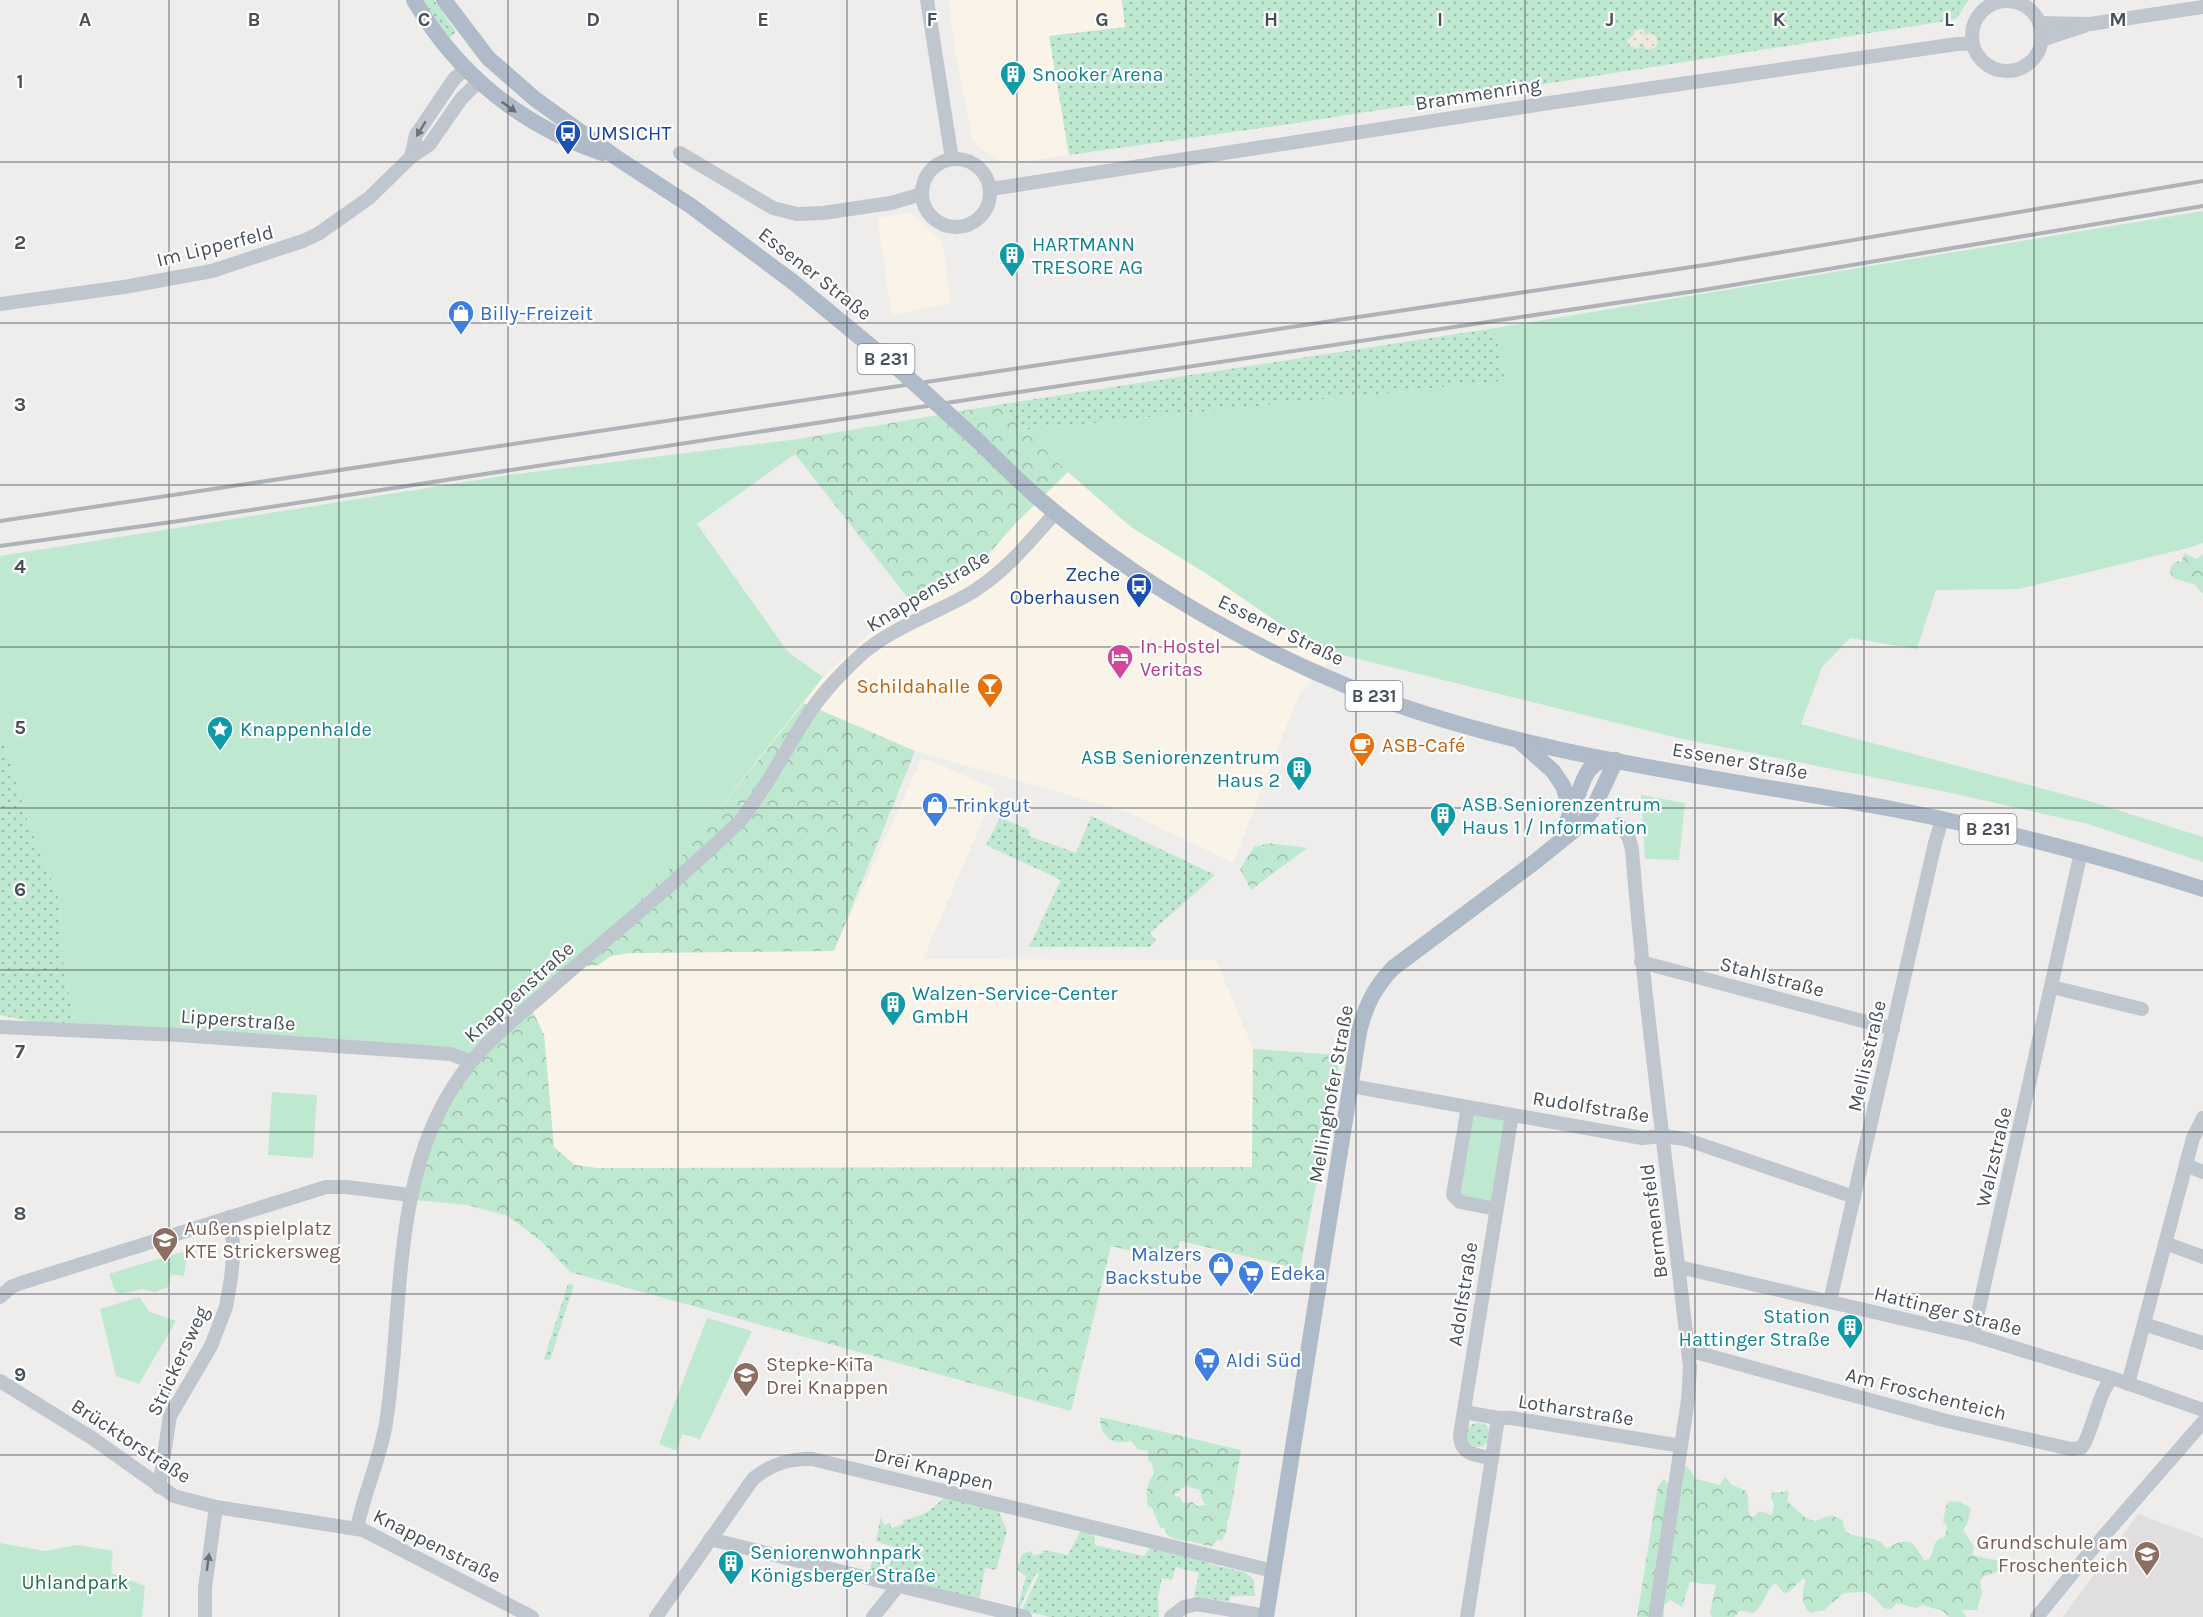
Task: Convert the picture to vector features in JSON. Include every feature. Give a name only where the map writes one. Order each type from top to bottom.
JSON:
[{"type":"main road","name":"Essener Straße","points":[[414,0],[430,27],[465,69],[512,109],[574,144],[617,158]]},
{"type":"main road","name":"Essener Straße","points":[[444,0],[488,58],[535,99],[617,158],[691,206],[793,282],[893,364],[1056,512],[1152,584],[1196,611],[1300,666],[1404,706],[1518,739],[1616,760],[1942,820],[2082,852],[2203,889]]},
{"type":"main road","points":[[465,69],[488,58]]},
{"type":"main road","points":[[478,82],[488,58]]},
{"type":"main road","points":[[1518,739],[1558,777],[1571,811]]},
{"type":"main road","points":[[1560,841],[1588,770],[1601,761],[1616,760]]},
{"type":"main road","name":"Mellinghofer Straße","points":[[1266,1617],[1351,1086],[1363,1017],[1370,999],[1381,981],[1397,965],[1560,841],[1587,817],[1616,760]]},
{"type":"street","points":[[927,0],[952,159]]},
{"type":"street","points":[[2007,1],[2019,3],[2034,14],[2039,23],[2041,40],[2037,53],[2028,63],[2017,69],[2005,70],[1987,66],[1978,56],[1972,44],[1972,30],[1976,19],[1990,5],[2007,1]]},
{"type":"street","points":[[2041,40],[2090,24],[2203,7]]},
{"type":"street","points":[[2039,23],[2090,24]]},
{"type":"street","name":"Brammenring","points":[[991,189],[1549,103],[1957,44],[1972,44]]},
{"type":"street","name":"Im Lipperfeld","points":[[411,157],[416,135],[454,79],[465,69]]},
{"type":"street","name":"Im Lipperfeld","points":[[0,304],[124,287],[212,271],[288,247],[318,234],[374,193],[411,157],[429,145],[461,99],[478,82]]},
{"type":"street","points":[[680,153],[773,208],[797,214],[823,213],[891,203],[922,194]]},
{"type":"street","points":[[952,159],[976,166],[987,176],[991,189],[988,206],[980,218],[968,225],[956,227],[934,219],[926,208],[922,194],[928,174],[939,165],[952,159]]},
{"type":"street","name":"Knappenstraße","points":[[532,1617],[373,1534],[357,1528],[386,1425],[410,1196],[420,1158],[434,1123],[453,1086],[471,1062],[523,1010],[740,821],[763,790],[806,716],[821,697],[864,653],[906,625],[972,592],[996,576],[1056,512]]},
{"type":"street","name":"Mellisstraße","points":[[1830,1301],[1942,820]]},
{"type":"street","name":"Bermensfeld","points":[[1619,824],[1629,838],[1632,850],[1641,962],[1664,1136],[1690,1385],[1654,1617]]},
{"type":"street","name":"Walzstraße","points":[[1973,1335],[2082,852]]},
{"type":"street","name":"Stahlstraße","points":[[1641,962],[1893,1029]]},
{"type":"street","points":[[2052,987],[2142,1009]]},
{"type":"street","name":"Lipperstraße","points":[[0,1026],[179,1035],[451,1054],[471,1062]]},
{"type":"street","name":"Rudolfstraße","points":[[1351,1086],[1642,1138],[1664,1136],[1685,1139],[1854,1197]]},
{"type":"street","points":[[1468,1107],[1453,1196],[1460,1202],[1496,1209]]},
{"type":"street","name":"Adolfstraße","points":[[1492,1458],[1469,1454],[1461,1446],[1460,1435],[1512,1115]]},
{"type":"street","points":[[2128,1384],[2193,1138],[2203,1118]]},
{"type":"street","points":[[2186,1165],[2203,1172]]},
{"type":"street","points":[[0,1297],[11,1287],[21,1283],[333,1186],[410,1196]]},
{"type":"street","name":"Strickersweg","points":[[159,1487],[170,1416],[211,1346],[226,1307],[234,1248],[229,1217]]},
{"type":"street","points":[[2165,1243],[2203,1257]]},
{"type":"street","name":"Hattinger Straße","points":[[1679,1267],[1973,1335],[2112,1378],[2203,1410]]},
{"type":"street","points":[[2144,1324],[2203,1343]]},
{"type":"street","name":"Am Froschenteich","points":[[1688,1350],[1943,1420],[2071,1449],[2081,1448],[2084,1444],[2098,1411],[2103,1390],[2112,1378]]},
{"type":"street","name":"Brücktorstraße","points":[[0,1381],[92,1438],[159,1487],[180,1499],[216,1507],[357,1528]]},
{"type":"street","name":"Lotharstraße","points":[[1464,1412],[1681,1446]]},
{"type":"street","points":[[1467,1617],[1498,1418]]},
{"type":"street","points":[[2037,1617],[2203,1422]]},
{"type":"street","name":"Drei Knappen","points":[[656,1617],[747,1487],[760,1473],[785,1461],[812,1459],[1273,1571]]},
{"type":"street","points":[[205,1617],[205,1588],[216,1507]]},
{"type":"street","points":[[710,1539],[1024,1617]]},
{"type":"street","points":[[873,1617],[898,1586]]},
{"type":"street","points":[[1171,1617],[1184,1607],[1197,1604],[1266,1617]]},
{"type":"shaded area","points":[[949,0],[1122,0],[1125,27],[1049,37],[1069,155],[1006,164],[980,149],[972,138],[955,50]]},
{"type":"shaded area","points":[[911,213],[942,241],[951,303],[892,315],[877,218]]},
{"type":"shaded area","points":[[1068,472],[1131,527],[1210,576],[1292,632],[1338,654],[1299,694],[1233,863],[1125,811],[915,751],[804,703],[823,677],[908,598],[928,590],[985,558],[1015,524]]},
{"type":"shaded area","points":[[922,758],[996,789],[923,959],[1216,960],[1253,1049],[1252,1167],[597,1168],[575,1165],[554,1147],[544,1035],[530,1006],[571,967],[598,965],[611,956],[630,953],[834,951]]},
{"type":"shaded area","name":"Grundschule am Froschenteich","points":[[2138,1514],[2203,1538],[2203,1617],[2063,1617]]},
{"type":"green space","points":[[423,0],[434,0],[456,32],[449,39]]},
{"type":"green space","points":[[1122,0],[1969,0],[1956,19],[1946,21],[1290,124],[1069,155],[1049,36],[1125,27]]},
{"type":"green space","points":[[2203,211],[2203,543],[2019,589],[1936,590],[1917,649],[1850,638],[1822,667],[1801,724],[2089,801],[2203,837],[2203,862],[2088,824],[1942,791],[1678,738],[1338,654],[1292,632],[1210,576],[1131,527],[1068,472],[1026,430],[1505,381],[1495,328]]},
{"type":"green space","points":[[1495,328],[1505,381],[1026,430],[997,405]]},
{"type":"green space","points":[[997,405],[1068,472],[1015,524],[985,558],[952,583],[908,598],[795,454],[798,439]]},
{"type":"green space","points":[[798,439],[795,454],[697,524],[788,652],[823,677],[687,850],[630,910],[501,1029],[471,1061],[76,1031],[63,960],[60,901],[28,821],[0,729],[0,556],[509,475]]},
{"type":"green space","points":[[2185,553],[2197,559],[2203,554],[2203,594],[2195,585],[2173,578],[2170,572],[2171,566],[2177,561],[2181,562]]},
{"type":"green space","points":[[804,703],[915,751],[834,951],[630,953],[611,956],[598,965],[571,967],[687,850]]},
{"type":"green space","points":[[0,729],[28,821],[60,901],[63,960],[76,1031],[0,1015]]},
{"type":"green space","points":[[1641,795],[1685,803],[1679,860],[1645,859]]},
{"type":"green space","points":[[1091,816],[1215,875],[1150,933],[1156,940],[1150,947],[1029,947],[1061,880],[986,845],[1000,818],[1030,830],[1029,836],[1076,853]]},
{"type":"green space","points":[[1269,843],[1307,848],[1251,890],[1240,869],[1254,847]]},
{"type":"green space","points":[[530,1006],[544,1035],[554,1147],[575,1165],[597,1168],[1252,1167],[1253,1049],[1341,1055],[1300,1269],[1180,1241],[1175,1261],[1111,1246],[1071,1411],[570,1272],[542,1242],[508,1216],[467,1205],[412,1200],[447,1098]]},
{"type":"green space","points":[[272,1092],[317,1095],[313,1158],[268,1155]]},
{"type":"green space","points":[[1468,1107],[1512,1115],[1496,1209],[1453,1193]]},
{"type":"green space","name":"Außenspielplatz KTE Strickersweg","points":[[181,1252],[187,1253],[184,1276],[171,1274],[168,1287],[155,1292],[143,1289],[120,1294],[115,1291],[109,1274]]},
{"type":"green space","points":[[568,1284],[574,1285],[550,1360],[544,1359]]},
{"type":"green space","points":[[139,1297],[150,1312],[176,1321],[139,1384],[116,1376],[100,1309]]},
{"type":"green space","points":[[707,1318],[752,1331],[700,1439],[682,1434],[677,1451],[659,1444]]},
{"type":"green space","points":[[1100,1417],[1241,1450],[1227,1530],[1222,1540],[1217,1540],[1213,1546],[1210,1546],[1169,1536],[1165,1529],[1160,1527],[1152,1508],[1148,1506],[1147,1489],[1154,1473],[1152,1463],[1148,1460],[1148,1451],[1137,1449],[1131,1441],[1113,1441],[1105,1435]],"holes":[[[1185,1486],[1200,1490],[1202,1500],[1206,1505],[1183,1503],[1179,1496],[1174,1495]]]},
{"type":"green space","points":[[1478,1423],[1486,1427],[1490,1435],[1486,1443],[1478,1447],[1470,1443],[1466,1435],[1470,1427]]},
{"type":"green space","points":[[1685,1466],[1690,1469],[1695,1479],[1720,1485],[1725,1477],[1732,1485],[1746,1491],[1751,1516],[1755,1516],[1759,1511],[1772,1515],[1774,1504],[1771,1493],[1788,1491],[1787,1501],[1806,1518],[1814,1521],[1832,1515],[1842,1520],[1846,1532],[1878,1541],[1886,1548],[1909,1542],[1915,1546],[1924,1560],[1931,1556],[1936,1542],[1945,1537],[1947,1527],[1943,1521],[1949,1501],[1961,1502],[1971,1509],[1963,1530],[1974,1547],[1972,1555],[1999,1561],[2000,1571],[1984,1576],[1980,1581],[1982,1593],[1977,1610],[1962,1610],[1966,1617],[1949,1617],[1943,1611],[1922,1605],[1916,1608],[1897,1603],[1890,1610],[1882,1607],[1866,1592],[1844,1593],[1824,1610],[1810,1613],[1803,1601],[1806,1580],[1803,1578],[1789,1592],[1784,1593],[1775,1583],[1753,1613],[1740,1611],[1734,1617],[1712,1617],[1710,1613],[1716,1585],[1690,1582],[1682,1607],[1670,1600],[1664,1605],[1664,1617],[1637,1617],[1658,1486],[1664,1479],[1677,1492],[1682,1492],[1681,1477]]},
{"type":"green space","points":[[945,1496],[998,1509],[1007,1531],[996,1570],[985,1568],[979,1600],[907,1582],[910,1574],[907,1572],[903,1580],[869,1572],[872,1561],[890,1565],[897,1548],[876,1541],[881,1517],[884,1525],[890,1523],[891,1528],[904,1524],[903,1520],[926,1512]]},
{"type":"green space","points":[[1081,1530],[1094,1533],[1095,1545],[1144,1556],[1151,1546],[1208,1560],[1209,1564],[1245,1572],[1254,1580],[1255,1596],[1230,1596],[1229,1602],[1194,1596],[1199,1573],[1176,1567],[1172,1580],[1162,1578],[1158,1596],[1159,1617],[1049,1617],[1022,1610],[1039,1574],[1036,1573],[1017,1609],[1026,1576],[1017,1570],[1022,1554],[1032,1551],[1033,1556],[1043,1553],[1043,1550],[1068,1555]]},
{"type":"green space","name":"Uhlandpark","points":[[0,1543],[45,1551],[77,1545],[113,1551],[111,1573],[145,1586],[142,1617],[0,1617]]},
{"type":"sand","points":[[1644,30],[1645,36],[1649,33],[1655,35],[1658,43],[1655,48],[1646,50],[1643,43],[1638,49],[1628,45],[1627,41],[1634,35],[1634,31]]},
{"type":"railway","points":[[0,521],[1705,265],[2203,181]]},
{"type":"railway","points":[[0,546],[179,521],[1709,289],[2203,206]]},
{"type":"place","name":"Snooker Arena","points":[[1013,97]]},
{"type":"place","name":"UMSICHT","points":[[568,156]]},
{"type":"place","name":"HARTMANN TRESORE AG","points":[[1012,278]]},
{"type":"place","name":"Billy-Freizeit","points":[[461,336]]},
{"type":"place","name":"Zeche Oberhausen","points":[[1139,609]]},
{"type":"place","name":"In Hostel Veritas","points":[[1120,680]]},
{"type":"place","name":"Schildahalle","points":[[990,709]]},
{"type":"place","name":"Knappenhalde","points":[[220,752]]},
{"type":"place","name":"ASB-Café","points":[[1362,768]]},
{"type":"place","name":"ASB Seniorenzentrum Haus 2","points":[[1299,792]]},
{"type":"place","name":"Trinkgut","points":[[935,828]]},
{"type":"place","name":"ASB Seniorenzentrum Haus 1 / Information","points":[[1443,838]]},
{"type":"place","name":"Walzen-Service-Center GmbH","points":[[893,1027]]},
{"type":"place","name":"Außenspielplatz KTE Strickersweg","points":[[165,1263]]},
{"type":"place","name":"Malzers Backstube","points":[[1221,1288]]},
{"type":"place","name":"Edeka","points":[[1251,1296]]},
{"type":"place","name":"Station Hattinger Straße","points":[[1850,1350]]},
{"type":"place","name":"Aldi Süd","points":[[1207,1383]]},
{"type":"place","name":"Stepke-KiTa Drei Knappen","points":[[746,1398]]},
{"type":"place","name":"Grundschule am Froschenteich","points":[[2147,1577]]},
{"type":"place","name":"Seniorenwohnpark Königsberger Straße","points":[[731,1586]]}]
